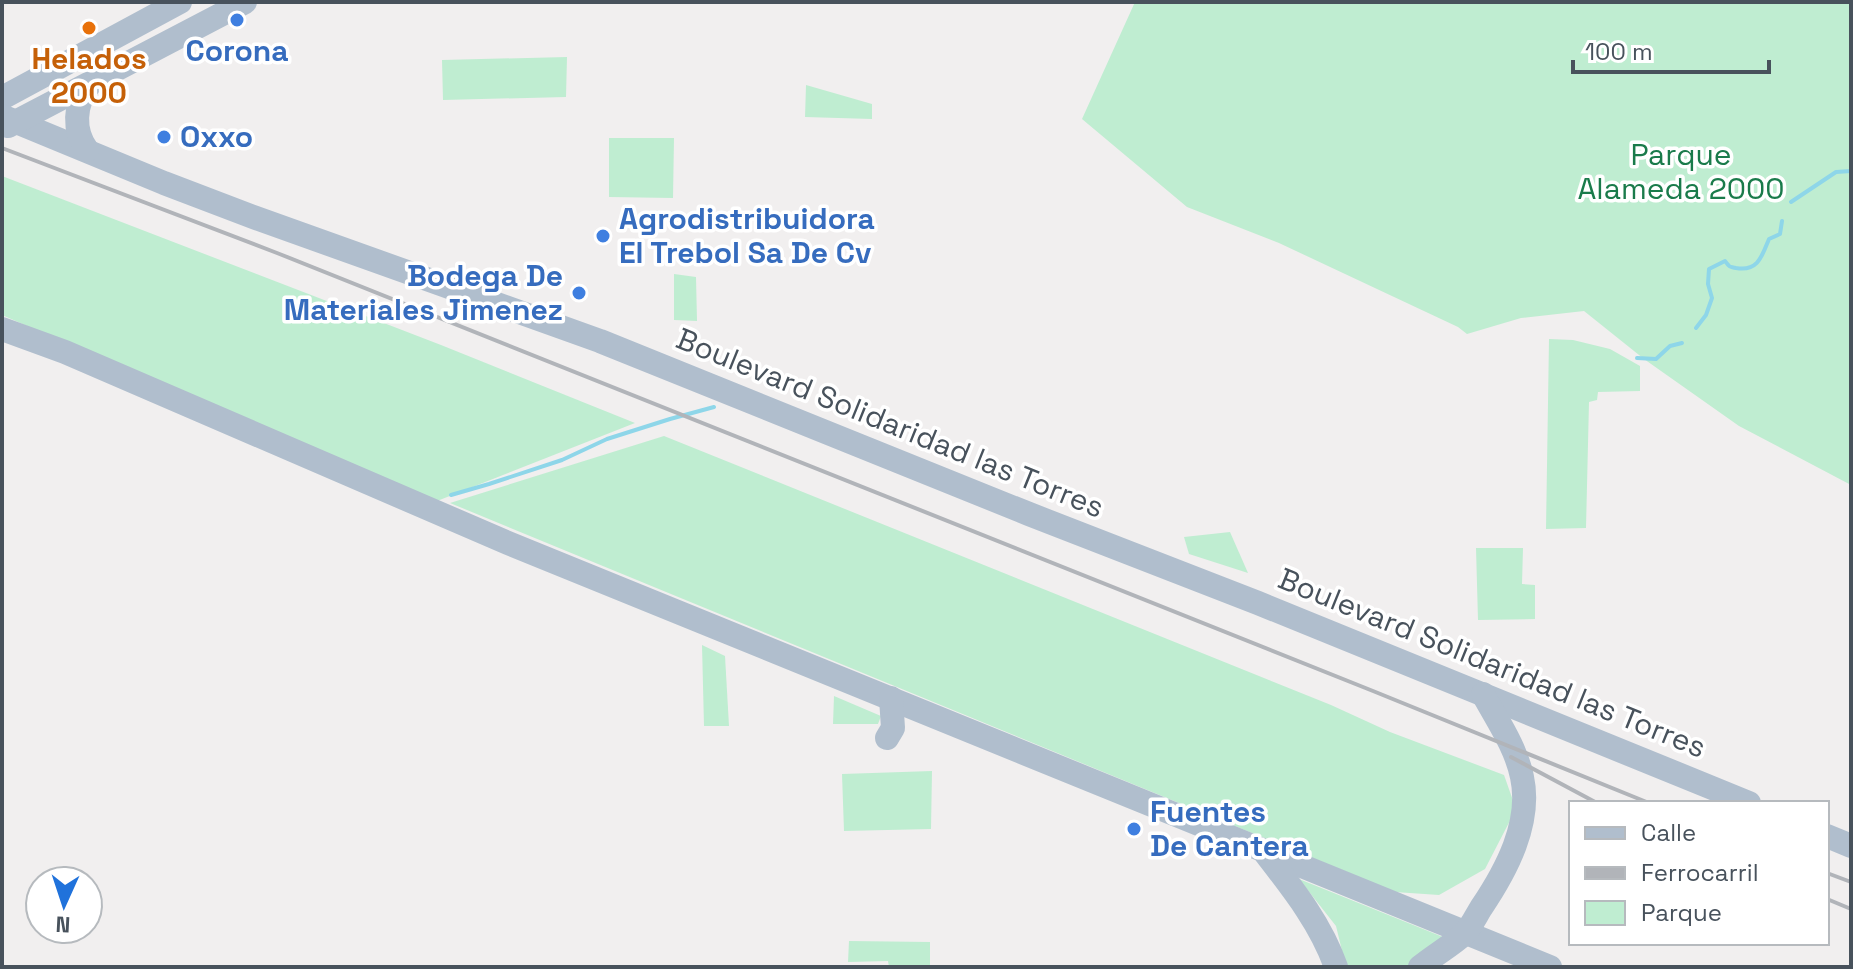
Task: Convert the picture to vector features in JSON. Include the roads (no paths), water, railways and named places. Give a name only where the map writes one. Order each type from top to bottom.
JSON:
[{"type":"main road","points":[[2,98],[180,2]]},
{"type":"main road","points":[[7,123],[89,85],[245,2]]},
{"type":"main road","points":[[87,150],[79,138],[77,122],[80,100],[89,85]]},
{"type":"main road","name":"Boulevard Solidaridad las Torres","points":[[7,123],[87,150],[256,218],[600,341],[1744,801]]},
{"type":"main road","points":[[2,329],[65,352],[496,538],[1550,967]]},
{"type":"main road","points":[[1420,967],[1464,933],[1503,873],[1523,817],[1525,797],[1517,757],[1483,694]]},
{"type":"main road","points":[[887,738],[893,728],[891,698]]},
{"type":"main road","points":[[1829,837],[1851,846]]},
{"type":"main road","points":[[1263,852],[1312,917],[1326,940],[1336,967]]},
{"type":"waterway","points":[[1791,202],[1836,172],[1851,171]]},
{"type":"waterway","points":[[1696,328],[1706,315],[1712,298],[1708,284],[1709,269],[1725,261],[1729,266],[1743,269],[1754,265],[1769,239],[1780,234],[1782,221]]},
{"type":"waterway","points":[[1637,358],[1656,359],[1670,346],[1682,343]]},
{"type":"waterway","points":[[451,495],[562,460],[607,439],[714,407]]},
{"type":"railway","points":[[2,148],[277,253],[1644,801]]},
{"type":"railway","points":[[1511,757],[1593,801]]},
{"type":"railway","points":[[1829,874],[1851,882]]},
{"type":"railway","points":[[1829,900],[1851,909]]},
{"type":"place","name":"Corona","points":[[237,20]]},
{"type":"place","name":"Helados 2000","points":[[89,28]]},
{"type":"place","name":"Oxxo","points":[[164,137]]},
{"type":"place","name":"Agrodistribuidora El Trebol Sa De Cv","points":[[603,236]]},
{"type":"place","name":"Bodega De Materiales Jimenez","points":[[579,293]]},
{"type":"place","name":"Fuentes De Cantera","points":[[1134,829]]},
{"type":"park label","name":"Parque Alameda 2000","points":[[1681,172]]}]
